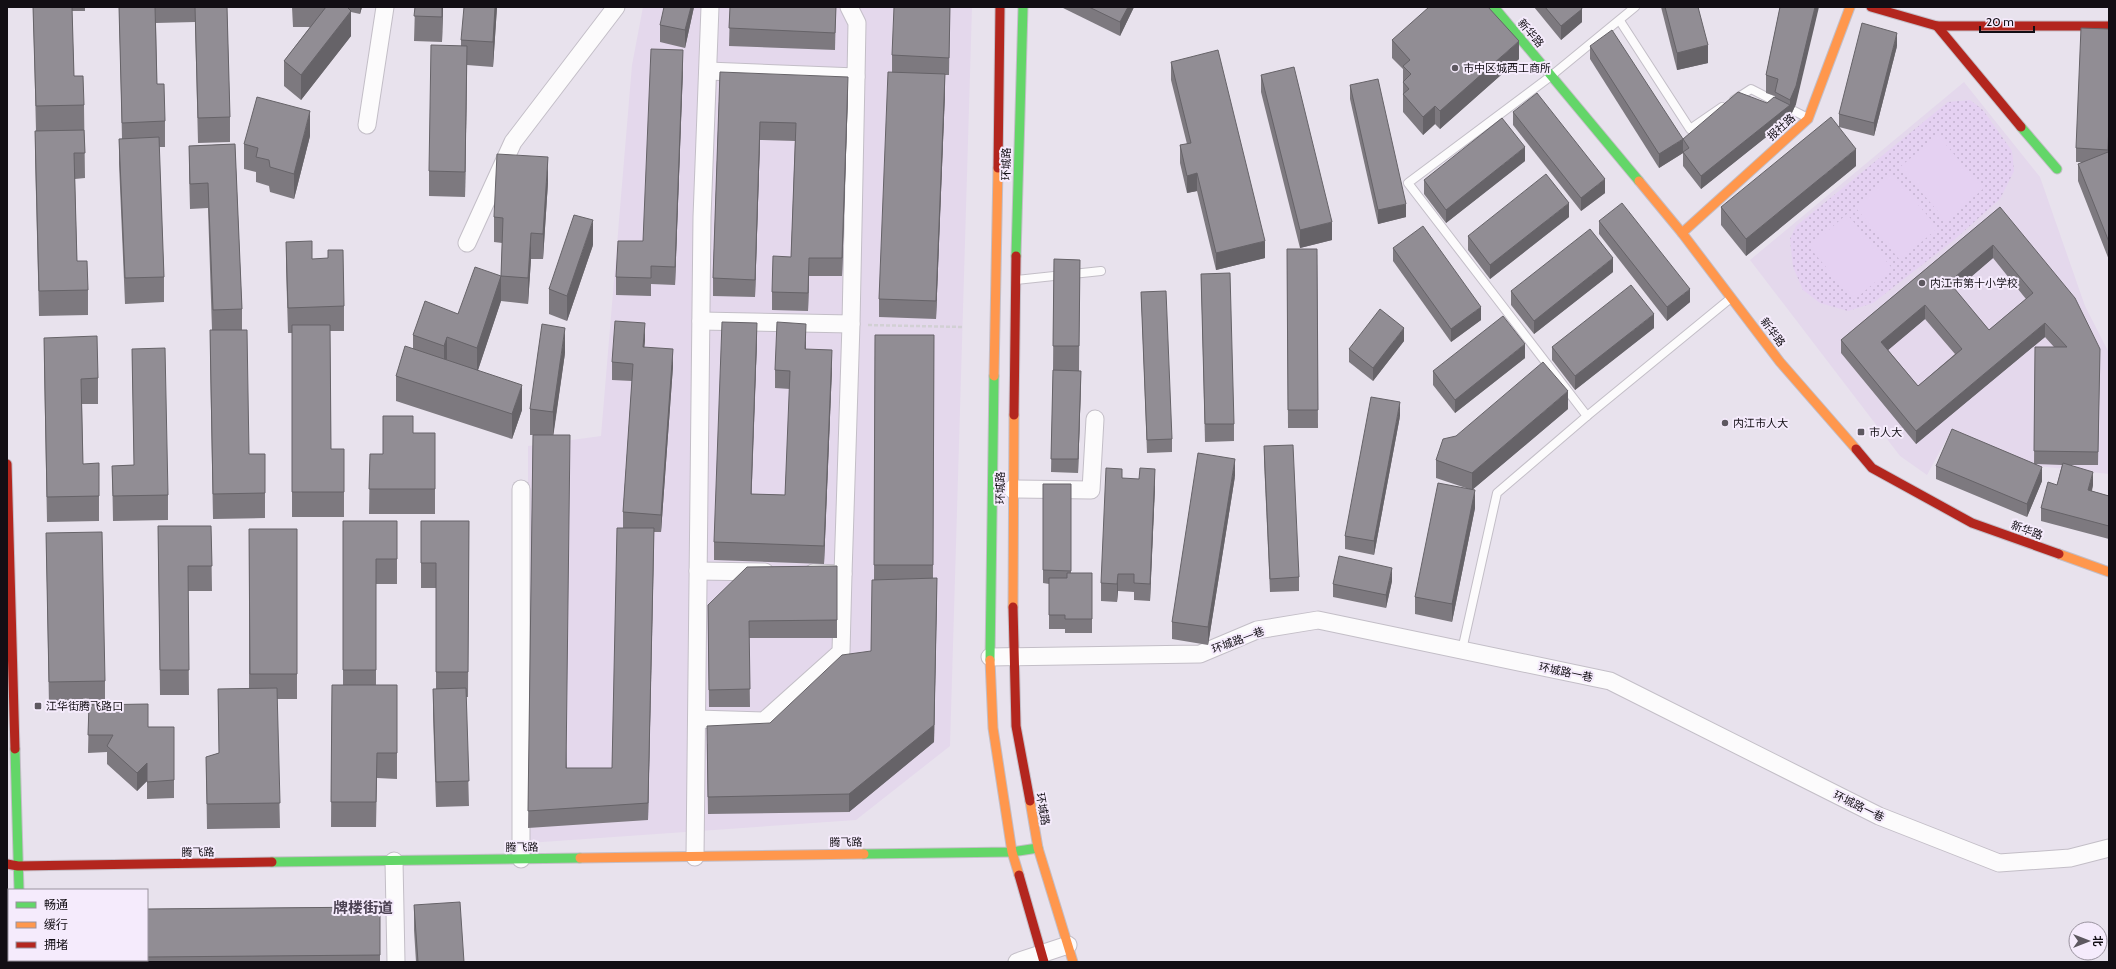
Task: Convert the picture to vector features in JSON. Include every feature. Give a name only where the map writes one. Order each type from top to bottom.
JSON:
[{"type":"street","points":[[367,125],[385,7]]},
{"type":"street","points":[[467,243],[513,142],[616,7]]},
{"type":"street","points":[[695,857],[702,217],[710,7]]},
{"type":"street","points":[[697,719],[764,721],[841,652],[851,324],[857,23],[850,7]]},
{"type":"street","name":"环城路","points":[[1000,7],[990,657],[993,728],[1012,852],[1043,958]]},
{"type":"street","name":"环城路","points":[[1023,7],[1015,280],[1012,489],[1013,656],[1016,726],[1038,848],[1073,962]]},
{"type":"street","name":"新华路","points":[[1494,7],[1682,233],[1780,362],[1872,468],[1972,523],[2109,572]]},
{"type":"street","name":"报社路","points":[[1682,233],[1808,119],[1850,7]]},
{"type":"street","points":[[1871,7],[1937,26],[2109,26]]},
{"type":"street","points":[[1937,26],[2057,169]]},
{"type":"street","points":[[708,71],[856,77]]},
{"type":"street","points":[[701,321],[851,324]]},
{"type":"street","points":[[1012,489],[1091,490],[1096,419]]},
{"type":"street","points":[[7,464],[19,889]]},
{"type":"street","points":[[521,489],[521,859]]},
{"type":"street","points":[[698,571],[843,574]]},
{"type":"street","name":"环城路一巷","points":[[990,657],[1200,654],[1258,630],[1318,620],[1610,681],[1879,816],[1998,863],[2070,858],[2109,848]]},
{"type":"street","name":"腾飞路","points":[[7,864],[18,866],[695,857],[1012,852],[1038,848]]},
{"type":"street","points":[[394,861],[396,962]]},
{"type":"street","points":[[7,874],[18,866]]},
{"type":"street","points":[[1017,962],[1043,958],[1068,945]]},
{"type":"lane","points":[[1587,416],[1408,183],[1551,76],[1620,21],[1635,7]]},
{"type":"lane","points":[[1620,21],[1690,129],[1751,89],[1808,119]]},
{"type":"lane","points":[[1015,280],[1100,271]]},
{"type":"lane","points":[[1462,650],[1497,493],[1587,416],[1732,298]]},
{"type":"path","points":[[851,324],[963,327]]},
{"type":"shaded area","points":[[643,7],[972,7],[950,746],[856,820],[528,843],[528,446],[601,436],[632,65]]},
{"type":"shaded area","name":"内江市第十小学校","points":[[1964,82],[2040,177],[2085,306],[2109,353],[2109,474],[2038,466],[1952,429],[1927,475],[1900,456],[1750,260]]},
{"type":"shaded area","points":[[1970,100],[1983,110],[2012,151],[2014,171],[2000,199],[1954,240],[1873,303],[1848,311],[1820,303],[1803,290],[1793,267],[1790,239],[1796,226],[1948,102]]},
{"type":"shaded area","points":[[1938,135],[1983,189],[1946,221],[1900,167]]},
{"type":"shaded area","points":[[1892,174],[1938,228],[1900,260],[1855,207]]},
{"type":"shaded area","points":[[1847,214],[1892,268],[1854,300],[1809,247]]},
{"type":"building","points":[[33,7],[72,7],[74,76],[83,76],[84,105],[36,106]]},
{"type":"building","points":[[119,7],[155,7],[157,84],[164,84],[165,121],[122,123]]},
{"type":"building","points":[[195,7],[227,7],[230,117],[198,118]]},
{"type":"building","points":[[326,7],[347,7],[351,11],[301,75],[284,61]]},
{"type":"building","points":[[415,7],[442,7],[442,17],[414,16]]},
{"type":"building","points":[[464,7],[495,7],[493,42],[461,40]]},
{"type":"building","points":[[664,7],[691,7],[685,30],[660,25]]},
{"type":"building","points":[[730,7],[836,7],[835,33],[729,28]]},
{"type":"building","points":[[894,7],[950,7],[949,58],[892,55]]},
{"type":"building","points":[[1089,7],[1128,7],[1120,22]]},
{"type":"building","name":"市中区城西工商所","points":[[1429,7],[1488,7],[1519,41],[1440,111],[1435,106],[1423,117],[1403,94],[1409,89],[1403,82],[1411,74],[1403,66],[1410,60],[1392,40]]},
{"type":"building","points":[[1545,7],[1581,7],[1582,9],[1561,26]]},
{"type":"building","points":[[1665,7],[1698,7],[1708,45],[1677,53]]},
{"type":"building","points":[[1780,7],[1815,7],[1796,86],[1790,100],[1775,92],[1778,79],[1766,75]]},
{"type":"building","points":[[1862,23],[1897,33],[1874,123],[1839,114]]},
{"type":"building","points":[[2081,28],[2109,29],[2108,150],[2076,148]]},
{"type":"building","points":[[1612,30],[1683,139],[1659,154],[1590,46]]},
{"type":"building","points":[[431,45],[467,46],[465,172],[429,171]]},
{"type":"building","points":[[651,49],[683,50],[675,267],[651,266],[651,278],[616,277],[618,241],[643,241]]},
{"type":"building","points":[[1218,50],[1265,241],[1216,253],[1197,173],[1187,176],[1180,145],[1191,143],[1171,62]]},
{"type":"building","points":[[1294,67],[1332,222],[1300,230],[1261,75]]},
{"type":"building","points":[[720,72],[848,77],[842,258],[809,258],[808,293],[772,292],[773,256],[791,257],[796,123],[760,122],[755,280],[713,278]]},
{"type":"building","points":[[888,72],[945,74],[936,301],[879,299]]},
{"type":"building","points":[[1378,79],[1406,204],[1378,210],[1350,85]]},
{"type":"building","points":[[1738,92],[1767,103],[1774,97],[1790,105],[1701,176],[1683,152],[1689,148],[1683,139]]},
{"type":"building","points":[[1537,93],[1605,179],[1581,198],[1513,112]]},
{"type":"building","points":[[257,97],[310,111],[294,174],[270,167],[269,160],[256,157],[258,148],[244,144]]},
{"type":"building","points":[[1831,117],[1856,149],[1746,239],[1721,207]]},
{"type":"building","points":[[1502,118],[1525,147],[1446,210],[1424,180]]},
{"type":"building","points":[[84,130],[85,153],[74,153],[77,261],[87,261],[88,290],[39,291],[35,131]]},
{"type":"building","points":[[159,137],[164,277],[125,278],[119,139]]},
{"type":"building","points":[[235,144],[242,309],[213,310],[208,183],[190,184],[189,146]]},
{"type":"building","points":[[2108,152],[2109,155],[2109,242],[2078,164]]},
{"type":"building","points":[[497,154],[548,157],[543,234],[531,233],[528,278],[501,276],[503,218],[494,217]]},
{"type":"building","points":[[1546,174],[1569,203],[1490,265],[1468,236]]},
{"type":"building","points":[[1622,203],[1690,289],[1667,307],[1599,221]]},
{"type":"building","points":[[2000,207],[2075,298],[2100,349],[2098,452],[2034,451],[2035,347],[2067,347],[2045,323],[1916,431],[1841,340]],"holes":[[[1993,245],[2033,293],[1989,330],[1949,282]],[[1925,305],[1962,349],[1918,386],[1881,342]]]},
{"type":"building","points":[[574,215],[593,220],[567,296],[549,289]]},
{"type":"building","points":[[1423,226],[1481,307],[1451,329],[1393,248]]},
{"type":"building","points":[[1590,229],[1613,258],[1534,321],[1511,291]]},
{"type":"building","points":[[312,241],[312,259],[328,258],[328,250],[343,250],[344,306],[288,308],[286,242]]},
{"type":"building","points":[[1287,249],[1317,249],[1318,410],[1288,410]]},
{"type":"building","points":[[1054,259],[1080,260],[1079,346],[1053,346]]},
{"type":"building","points":[[475,267],[501,276],[477,348],[447,337],[444,346],[413,335],[425,301],[458,314]]},
{"type":"building","points":[[1230,273],[1234,424],[1205,424],[1201,274]]},
{"type":"building","points":[[1631,285],[1654,314],[1575,376],[1552,347]]},
{"type":"building","points":[[1166,291],[1172,439],[1147,440],[1141,292]]},
{"type":"building","points":[[1380,309],[1404,328],[1373,368],[1349,349]]},
{"type":"building","points":[[1503,316],[1525,344],[1455,400],[1433,371]]},
{"type":"building","points":[[615,321],[645,323],[643,347],[673,349],[661,515],[623,512],[633,364],[612,362]]},
{"type":"building","points":[[722,322],[757,323],[751,494],[785,495],[790,371],[775,370],[777,322],[806,324],[805,349],[832,350],[824,546],[714,542]]},
{"type":"building","points":[[542,324],[565,328],[553,412],[530,409]]},
{"type":"building","points":[[292,325],[330,325],[331,449],[344,449],[344,492],[292,492]]},
{"type":"building","points":[[210,330],[247,330],[249,454],[265,454],[265,493],[213,494]]},
{"type":"building","points":[[875,335],[934,335],[933,565],[874,565]]},
{"type":"building","points":[[97,336],[98,378],[81,379],[83,464],[99,463],[99,496],[47,497],[44,338]]},
{"type":"building","points":[[405,346],[522,385],[512,414],[396,376]]},
{"type":"building","points":[[165,348],[168,495],[113,496],[112,466],[134,465],[132,349]]},
{"type":"building","points":[[1543,362],[1568,391],[1472,473],[1436,460],[1443,439],[1456,436]]},
{"type":"building","points":[[1053,370],[1081,371],[1078,459],[1051,459]]},
{"type":"building","points":[[1371,397],[1400,402],[1374,541],[1345,536]]},
{"type":"building","points":[[383,416],[413,416],[413,433],[435,433],[435,489],[369,489],[370,454],[383,454]]},
{"type":"building","points":[[1952,429],[2042,467],[2027,504],[1936,466]]},
{"type":"building","points":[[533,435],[570,435],[566,768],[612,768],[617,528],[654,528],[648,803],[528,811]]},
{"type":"building","points":[[1293,445],[1299,577],[1270,579],[1264,446]]},
{"type":"building","points":[[1198,453],[1235,459],[1208,627],[1172,622]]},
{"type":"building","points":[[2063,463],[2093,472],[2088,490],[2109,496],[2109,526],[2041,508],[2048,482],[2057,485]]},
{"type":"building","points":[[1106,468],[1122,469],[1122,478],[1139,479],[1140,468],[1155,469],[1150,584],[1134,583],[1134,574],[1118,574],[1117,584],[1101,583]]},
{"type":"building","points":[[1438,483],[1475,490],[1452,604],[1415,597]]},
{"type":"building","points":[[1043,484],[1071,484],[1071,571],[1043,570]]},
{"type":"building","points":[[343,521],[397,521],[397,559],[376,559],[376,670],[343,670]]},
{"type":"building","points":[[421,521],[469,521],[468,672],[436,672],[436,563],[421,563]]},
{"type":"building","points":[[158,526],[211,526],[212,566],[188,566],[189,670],[160,670]]},
{"type":"building","points":[[249,529],[297,529],[297,674],[250,674]]},
{"type":"building","points":[[102,532],[105,681],[49,682],[46,533]]},
{"type":"building","points":[[1339,556],[1392,568],[1386,595],[1333,584]]},
{"type":"building","points":[[837,566],[837,620],[749,621],[750,689],[709,690],[708,605],[747,567]]},
{"type":"building","points":[[1067,573],[1092,573],[1092,619],[1065,619],[1065,615],[1049,615],[1049,578],[1067,578]]},
{"type":"building","points":[[937,578],[934,725],[849,794],[708,797],[707,726],[770,723],[842,655],[871,651],[872,580]]},
{"type":"building","points":[[332,685],[397,685],[397,753],[377,753],[376,802],[331,802]]},
{"type":"building","points":[[277,688],[280,803],[207,804],[206,757],[219,753],[218,689]]},
{"type":"building","points":[[466,688],[469,781],[436,782],[433,689]]},
{"type":"building","points":[[148,704],[148,727],[174,727],[174,780],[147,782],[147,763],[137,773],[107,746],[113,735],[88,735],[89,705]]},
{"type":"building","points":[[460,902],[464,962],[418,962],[414,905]]},
{"type":"building","points":[[380,907],[380,955],[148,957],[148,909]]},
{"type":"building","points":[[89,961],[140,961],[140,962]]},
{"type":"traffic: fast","points":[[1016,256],[1023,7]]},
{"type":"traffic: fast","points":[[1494,7],[1639,181]]},
{"type":"traffic: fast","points":[[2021,127],[2057,169]]},
{"type":"traffic: fast","points":[[990,660],[994,376]]},
{"type":"traffic: fast","points":[[15,749],[19,889]]},
{"type":"traffic: fast","points":[[864,854],[1012,852],[1038,848]]},
{"type":"traffic: fast","points":[[272,862],[580,858]]},
{"type":"traffic: slow","points":[[1682,233],[1808,119],[1850,7]]},
{"type":"traffic: slow","points":[[994,376],[998,168]]},
{"type":"traffic: slow","points":[[1639,181],[1682,233],[1780,362],[1856,449]]},
{"type":"traffic: slow","points":[[1013,607],[1014,415]]},
{"type":"traffic: slow","points":[[2059,554],[2109,572]]},
{"type":"traffic: slow","points":[[990,660],[993,728],[1012,852],[1019,875]]},
{"type":"traffic: slow","points":[[1030,801],[1038,848],[1073,962]]},
{"type":"traffic: slow","points":[[580,858],[864,854]]},
{"type":"traffic: jam","points":[[998,168],[1000,7]]},
{"type":"traffic: jam","points":[[1871,7],[1937,26],[2021,127]]},
{"type":"traffic: jam","points":[[1937,26],[2109,26]]},
{"type":"traffic: jam","points":[[1014,415],[1016,256]]},
{"type":"traffic: jam","points":[[1856,449],[1872,468],[1972,523],[2059,554]]},
{"type":"traffic: jam","points":[[7,464],[15,749]]},
{"type":"traffic: jam","points":[[1013,607],[1016,726],[1030,801]]},
{"type":"traffic: jam","points":[[7,864],[18,866],[272,862]]},
{"type":"traffic: jam","points":[[1019,875],[1044,962]]},
{"type":"place","name":"市中区城西工商所","points":[[1455,68]]},
{"type":"place","name":"内江市第十小学校","points":[[1922,283]]},
{"type":"place","name":"内江市人大","points":[[1725,423]]},
{"type":"place","name":"市人大","points":[[1861,432]]},
{"type":"place","name":"江华街腾飞路口","points":[[38,706]]},
{"type":"district","name":"牌楼街道","points":[[363,908]]}]
